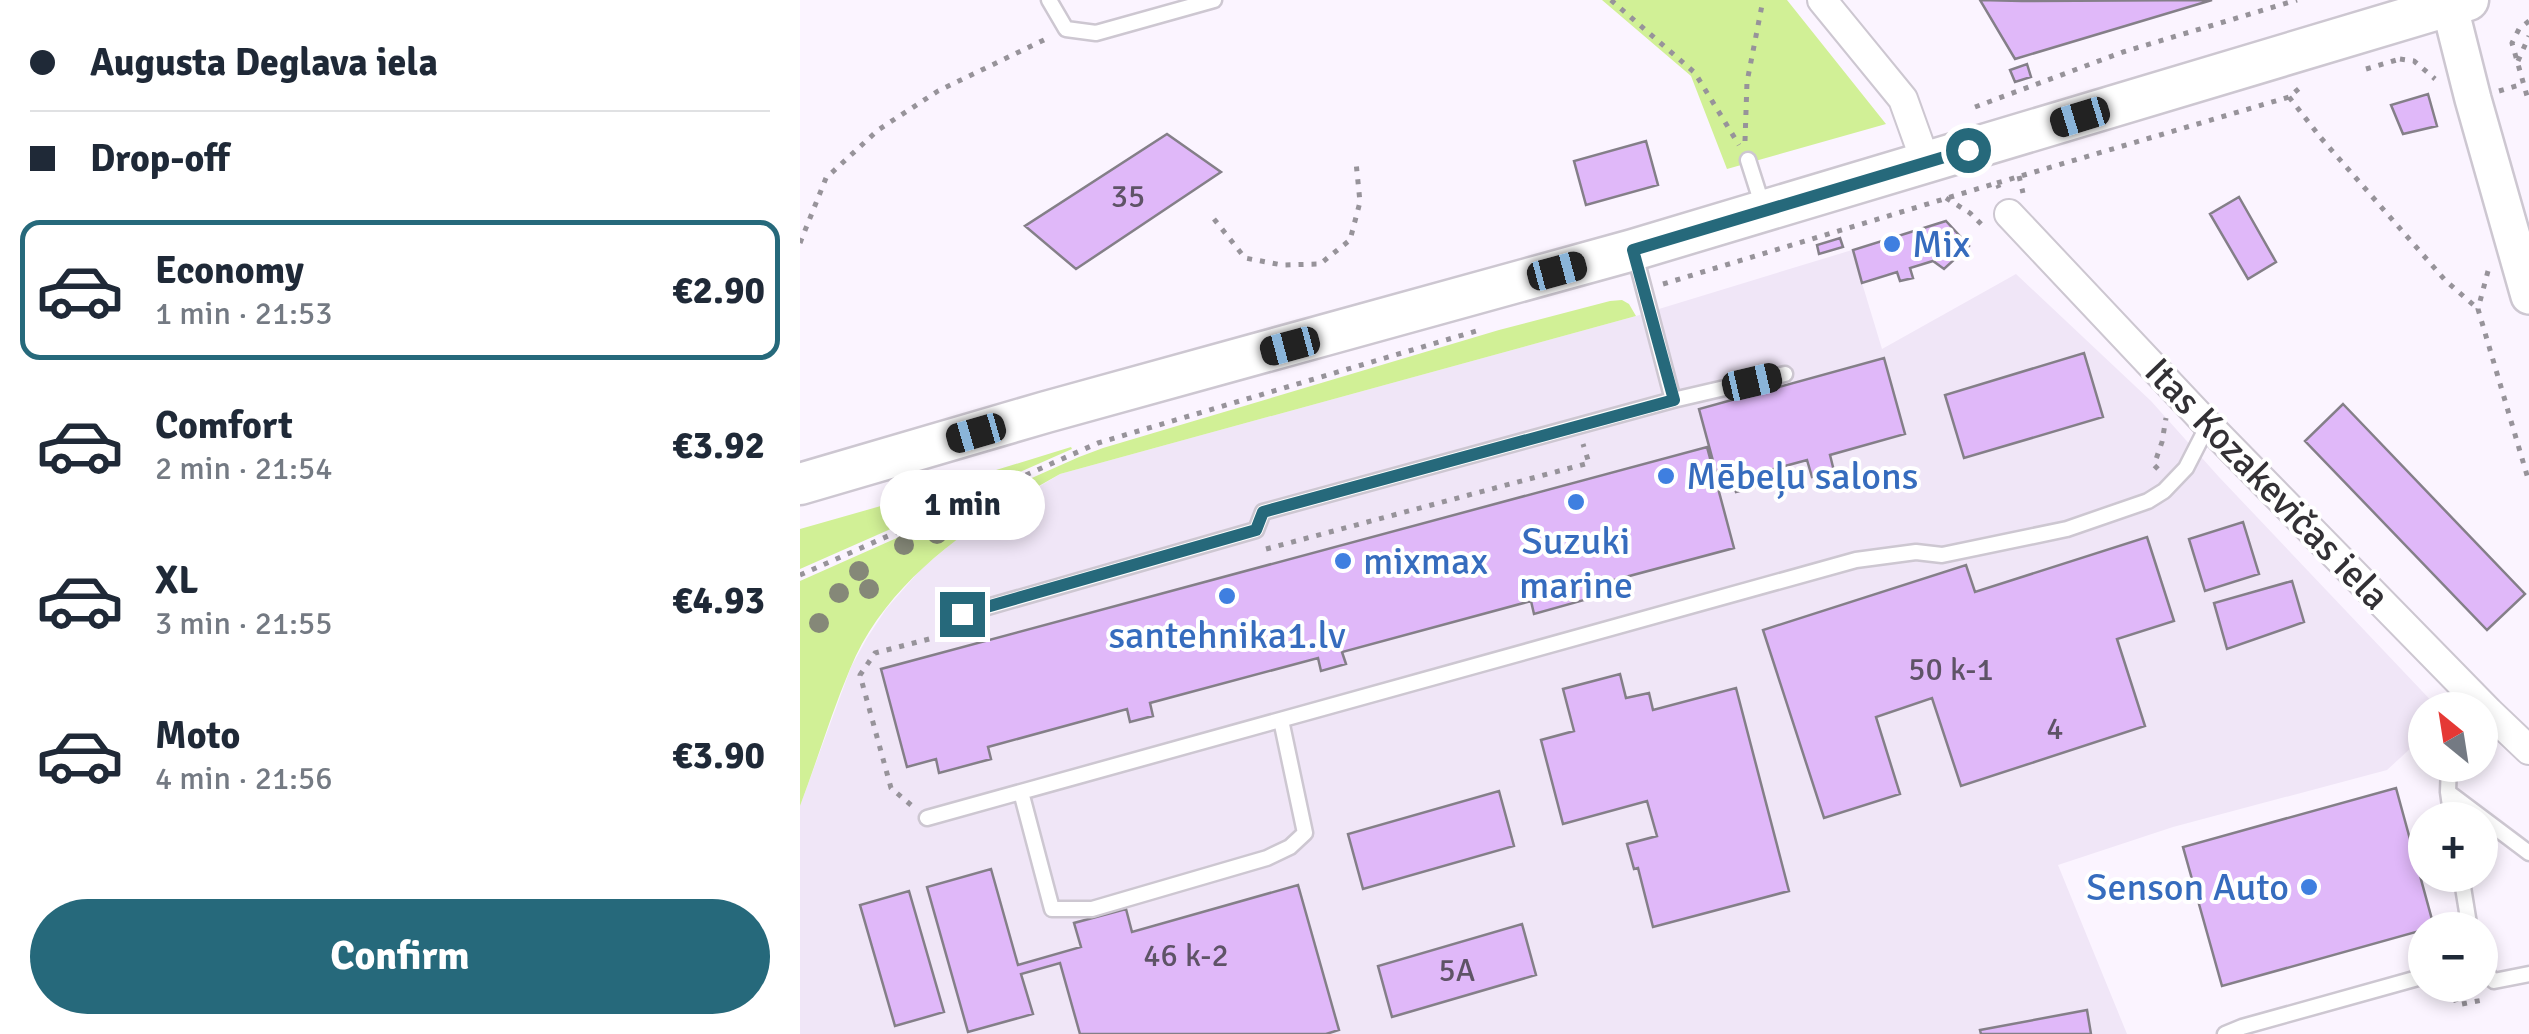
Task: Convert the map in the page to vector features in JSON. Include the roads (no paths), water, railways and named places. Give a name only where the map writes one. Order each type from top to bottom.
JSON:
[{"type":"main road","points":[[800,484],[1633,250],[2455,2]]},
{"type":"street","points":[[1822,0],[1903,99],[1926,162]]},
{"type":"street","points":[[2455,2],[2529,296]]},
{"type":"street","name":"Itas Kozakevičas iela","points":[[2010,214],[2461,692]]},
{"type":"street","name":"Itas Kozakevičas iela","points":[[2498,727],[2529,750]]},
{"type":"lane","points":[[1048,0],[1066,29],[1096,33],[1141,17],[1214,0]]},
{"type":"lane","points":[[1748,160],[1764,211]]},
{"type":"lane","points":[[1633,250],[1674,400]]},
{"type":"lane","points":[[962,614],[1256,530],[1263,512],[1674,400],[1785,374]]},
{"type":"lane","points":[[927,818],[1856,560],[1916,552],[1942,555],[2067,529],[2148,501],[2164,491],[2186,468],[2208,425]]},
{"type":"lane","points":[[1021,792],[1052,908],[1092,909],[1267,858],[1290,847],[1305,832],[1281,720]]},
{"type":"lane","points":[[2448,782],[2449,802]]},
{"type":"lane","points":[[2448,792],[2529,853]]},
{"type":"lane","points":[[2498,979],[2529,974]]},
{"type":"lane","points":[[2225,1034],[2408,981]]},
{"type":"place","name":"Mix","points":[[1892,244]]},
{"type":"place","name":"Mēbeļu salons","points":[[1666,476]]},
{"type":"place","name":"Suzuki marine","points":[[1576,502]]},
{"type":"place","name":"mixmax","points":[[1343,561]]},
{"type":"place","name":"santehnika1.lv","points":[[1227,596]]},
{"type":"place","name":"Senson Auto","points":[[2309,887]]}]
